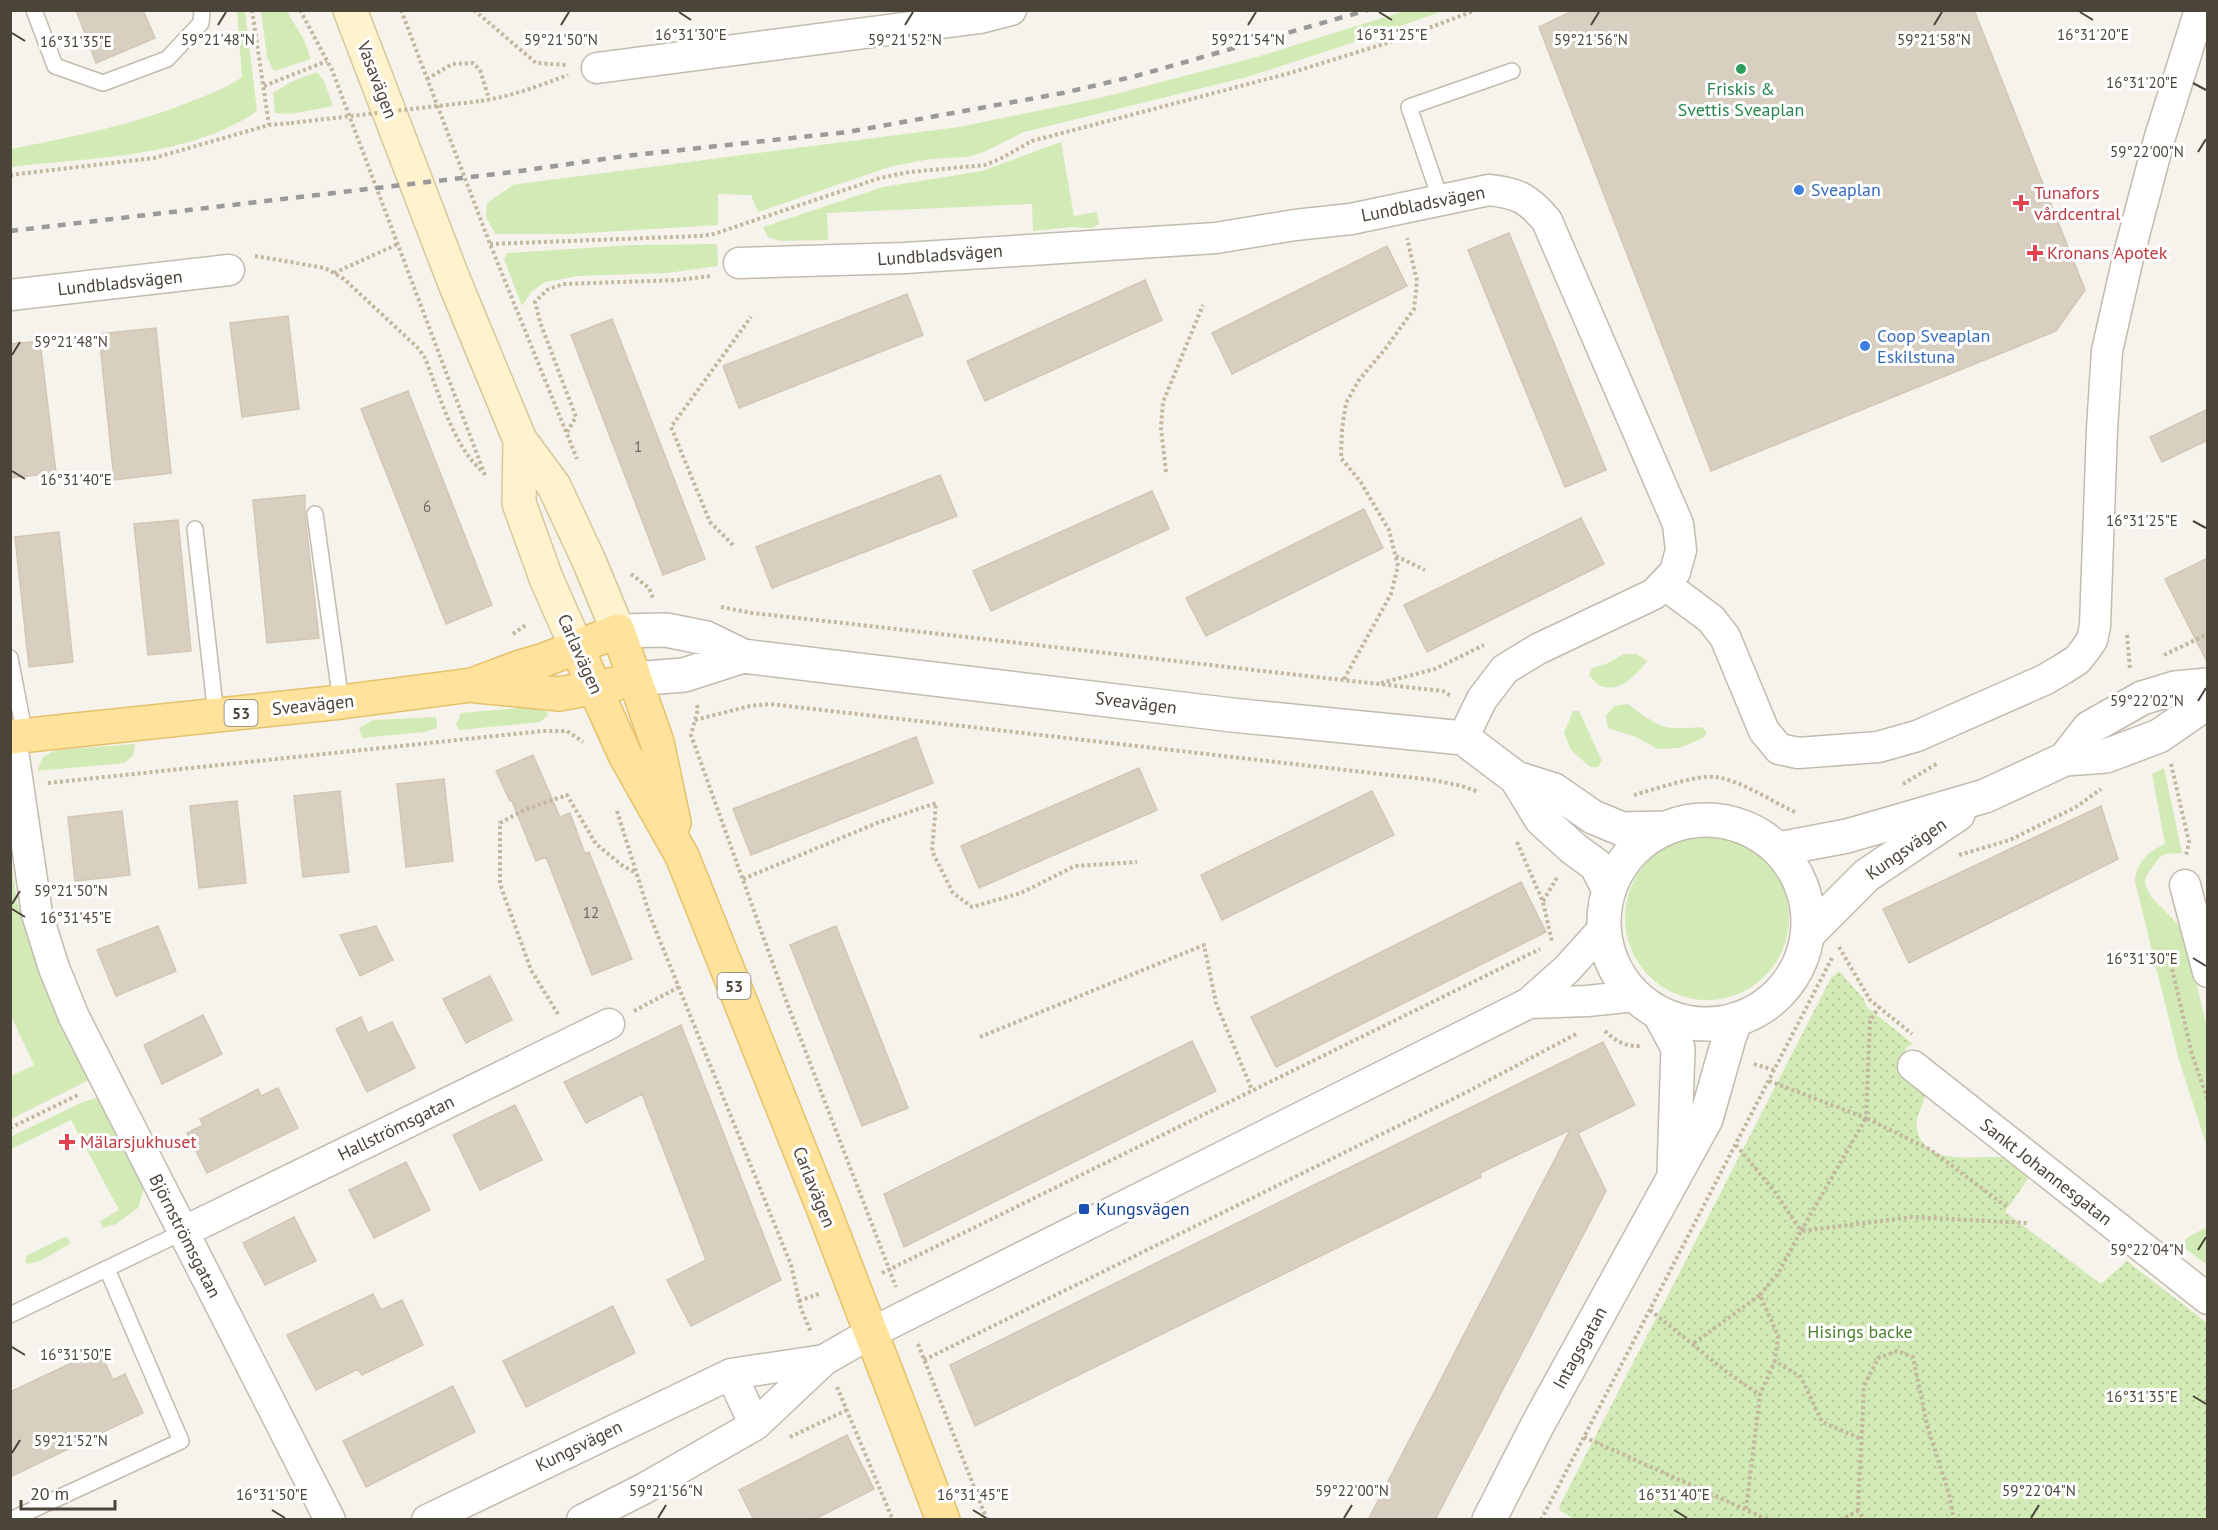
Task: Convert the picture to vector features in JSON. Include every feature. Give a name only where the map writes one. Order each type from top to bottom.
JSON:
[{"type":"main road","name":"Vasavägen","points":[[350,10],[403,150]]},
{"type":"main road","name":"Carlavägen","points":[[403,150],[520,440],[554,486],[618,631],[657,742],[682,856]]},
{"type":"main road","name":"Carlavägen","points":[[520,440],[519,503],[546,578],[624,755],[682,856],[943,1520]]},
{"type":"main road","name":"Sveavägen","points":[[16,737],[341,702],[472,685],[618,631]]},
{"type":"main road","name":"Sveavägen","points":[[472,685],[559,694],[595,689],[634,679]]},
{"type":"street","points":[[597,68],[1011,10]]},
{"type":"street","points":[[1664,584],[1712,619],[1725,637],[1764,731],[1779,749],[1798,753],[1878,747],[1917,736],[2044,680],[2077,660],[2092,640],[2095,626],[2107,351],[2128,258],[2159,140],[2200,10]]},
{"type":"street","name":"Lundbladsvägen","points":[[739,263],[905,258],[1216,238],[1295,225],[1351,219],[1489,190],[1510,192],[1533,203],[1547,221],[1678,524],[1681,550],[1675,572],[1654,594],[1538,649],[1505,669],[1482,699],[1463,738]]},
{"type":"street","name":"Lundbladsvägen","points":[[10,295],[229,270]]},
{"type":"street","name":"Sveavägen","points":[[618,631],[666,630],[706,638],[744,656],[1220,713],[1463,738]]},
{"type":"street","name":"Sveavägen","points":[[634,679],[684,675],[744,656]]},
{"type":"street","name":"Kungsvägen","points":[[2065,759],[2089,728],[2142,698],[2175,688],[2208,685]]},
{"type":"street","name":"Kungsvägen","points":[[1778,849],[1847,836],[1985,796],[2065,759],[2106,756],[2159,735],[2198,709],[2208,697]]},
{"type":"street","name":"Björnströmsgatan","points":[[16,737],[18,786],[40,925],[54,968],[74,1017],[330,1520]]},
{"type":"street","points":[[1463,738],[1516,778],[1554,790],[1593,818],[1622,829],[1666,828],[1690,821],[1713,820],[1738,825],[1760,836],[1778,849],[1792,867],[1801,884],[1807,905],[1808,934],[1800,960],[1784,988],[1760,1009],[1736,1019],[1708,1023],[1688,1022],[1647,1004],[1622,980],[1611,961],[1605,940],[1605,908],[1609,890],[1620,866],[1627,857],[1640,844],[1666,828]]},
{"type":"street","points":[[1516,778],[1540,819],[1596,865],[1609,890]]},
{"type":"street","name":"Kungsvägen","points":[[1808,934],[1867,875],[1985,796]]},
{"type":"street","points":[[2185,885],[2208,972]]},
{"type":"street","name":"Kungsvägen","points":[[582,1520],[645,1488],[755,1425],[824,1360],[871,1333],[1529,1003],[1567,969],[1605,927]]},
{"type":"street","name":"Kungsvägen","points":[[1529,1003],[1587,1001],[1647,1004]]},
{"type":"street","name":"Intagsgatan","points":[[1647,1004],[1678,1048],[1674,1178]]},
{"type":"street","name":"Intagsgatan","points":[[1490,1520],[1538,1424],[1706,1119],[1736,1019]]},
{"type":"street","name":"Hallströmsgatan","points":[[183,1232],[609,1024]]},
{"type":"street","name":"Sankt Johannesgatan","points":[[1913,1066],[2208,1299]]},
{"type":"street","name":"Kungsvägen","points":[[427,1520],[731,1374],[824,1360]]},
{"type":"street","points":[[731,1374],[755,1425]]},
{"type":"lane","points":[[34,10],[55,66],[103,83],[168,59],[201,23],[202,10]]},
{"type":"lane","points":[[1441,201],[1409,107],[1512,71]]},
{"type":"lane","points":[[315,514],[341,702]]},
{"type":"lane","points":[[195,529],[216,715]]},
{"type":"lane","points":[[10,658],[16,737]]},
{"type":"lane","points":[[10,1315],[183,1232]]},
{"type":"lane","points":[[17,1517],[181,1441],[107,1269]]},
{"type":"path","points":[[252,10],[269,125]]},
{"type":"path","points":[[229,270],[242,259],[254,255],[325,268],[344,279],[419,349],[425,358],[455,434],[472,463],[484,473],[327,61],[300,10]]},
{"type":"path","points":[[401,10],[490,244],[580,465]]},
{"type":"path","points":[[474,10],[536,63],[597,68]]},
{"type":"path","points":[[490,244],[714,234],[880,178],[909,172],[985,165],[1032,141],[1290,73],[1400,39],[1476,10]]},
{"type":"path","points":[[264,86],[327,61]]},
{"type":"path","points":[[427,79],[452,64],[473,63],[480,70],[489,99]]},
{"type":"path","points":[[10,175],[154,158],[269,125],[481,101],[528,90],[570,74],[597,68]]},
{"type":"path","points":[[1344,679],[1390,594],[1398,566],[1389,530],[1360,481],[1341,459],[1346,403],[1359,380],[1414,309],[1417,281],[1406,229]]},
{"type":"path","points":[[334,273],[398,244]]},
{"type":"path","points":[[567,433],[576,417],[540,322],[535,302],[547,290],[564,284],[678,280],[730,274],[739,263]]},
{"type":"path","points":[[1166,472],[1161,428],[1162,402],[1203,305]]},
{"type":"path","points":[[733,545],[710,522],[671,427],[751,317]]},
{"type":"path","points":[[1395,556],[1425,570]]},
{"type":"path","points":[[2127,629],[2128,663],[2142,698]]},
{"type":"path","points":[[1378,684],[1435,669],[1487,643]]},
{"type":"path","points":[[1482,793],[1432,780],[760,704],[695,720],[691,735],[787,1003],[890,1270],[1552,944],[1541,895],[1513,834]]},
{"type":"path","points":[[18,786],[543,731],[567,731]]},
{"type":"path","points":[[2159,735],[2169,755],[2189,842],[2185,857],[2185,885]]},
{"type":"path","points":[[1953,857],[2010,840],[2076,807],[2107,784]]},
{"type":"path","points":[[574,1041],[531,970],[500,884],[500,823],[524,810],[567,795],[596,844],[623,866],[637,873]]},
{"type":"path","points":[[743,879],[936,802],[932,851],[953,893],[972,908],[1021,893],[1075,866],[1137,862]]},
{"type":"path","points":[[622,826],[650,916],[791,1266],[801,1309],[893,1520]]},
{"type":"path","points":[[1541,1520],[1842,938]]},
{"type":"path","points":[[980,1037],[1204,945],[1216,1003],[1252,1090]]},
{"type":"path","points":[[1838,945],[1870,1000],[1920,1040],[1920,1049],[1913,1066]]},
{"type":"path","points":[[609,1024],[679,987]]},
{"type":"path","points":[[1694,1343],[1760,1294],[1779,1272],[1866,1118],[1870,1021],[1879,1007]]},
{"type":"path","points":[[1600,1022],[1614,1039],[1632,1047],[1643,1046]]},
{"type":"path","points":[[924,1360],[1462,1094],[1579,1033]]},
{"type":"path","points":[[10,1128],[106,1081]]},
{"type":"path","points":[[1768,1081],[1866,1118],[1931,1150],[2008,1208]]},
{"type":"path","points":[[1736,1145],[1775,1192],[1801,1231]]},
{"type":"path","points":[[1801,1231],[1912,1217],[2028,1223]]},
{"type":"path","points":[[1746,1509],[1760,1395],[1775,1361],[1778,1336],[1760,1294]]},
{"type":"path","points":[[1650,1310],[1694,1343],[1728,1373],[1760,1395]]},
{"type":"path","points":[[919,1348],[987,1520]]},
{"type":"path","points":[[1865,1520],[1858,1511],[1864,1386],[1878,1358],[1897,1351],[1913,1357],[1927,1425],[1949,1494],[1954,1520]]},
{"type":"path","points":[[1775,1361],[1801,1377],[1822,1422],[1861,1439]]},
{"type":"path","points":[[1584,1437],[1768,1520]]},
{"type":"path","points":[[1840,1520],[1858,1511]]},
{"type":"green space","points":[[1408,10],[1443,11],[1247,77],[1024,132],[984,152],[967,157],[930,159],[889,167],[758,212],[751,195],[718,194],[718,225],[571,234],[495,234],[486,217],[487,203],[511,185],[959,127],[1100,98],[1257,57]]},
{"type":"green space","points":[[237,11],[245,11],[257,111],[201,138],[170,147],[138,153],[11,167],[11,146],[12,149],[148,117],[212,93],[242,77]]},
{"type":"green space","points":[[261,11],[287,11],[305,42],[311,59],[274,71],[267,57]]},
{"type":"green space","points":[[317,72],[324,81],[333,106],[291,114],[275,113],[273,93],[291,82]]},
{"type":"green space","points":[[1061,142],[1074,216],[1097,212],[1099,224],[1092,228],[1071,227],[1033,231],[1032,204],[827,213],[828,240],[780,241],[768,237],[763,227],[883,187],[982,171]]},
{"type":"green space","points":[[717,244],[718,266],[667,273],[578,276],[545,282],[531,292],[522,306],[504,259],[507,253],[633,245]]},
{"type":"green space","points":[[1624,654],[1637,654],[1647,661],[1627,682],[1614,687],[1606,687],[1599,685],[1589,675],[1592,668],[1606,664]]},
{"type":"green space","points":[[1628,704],[1661,726],[1701,727],[1707,732],[1703,738],[1679,748],[1658,749],[1636,737],[1608,728],[1606,716],[1614,706]]},
{"type":"green space","points":[[544,706],[548,715],[540,722],[460,730],[456,725],[461,713]]},
{"type":"green space","points":[[1573,711],[1579,711],[1602,761],[1598,767],[1590,767],[1571,750],[1564,733]]},
{"type":"green space","points":[[436,717],[437,728],[424,732],[362,738],[359,728],[373,720]]},
{"type":"green space","points":[[135,744],[133,755],[125,763],[37,771],[43,757],[56,750]]},
{"type":"green space","points":[[2164,768],[2182,853],[2165,854],[2159,858],[2146,876],[2145,884],[2151,897],[2184,930],[2207,1028],[2207,1147],[2179,1060],[2135,882],[2140,864],[2153,851],[2165,844],[2152,774]]},
{"type":"green space","points":[[1707,836],[1723,837],[1738,842],[1765,860],[1783,887],[1788,902],[1788,934],[1783,949],[1765,976],[1738,994],[1723,999],[1707,1000],[1691,999],[1676,994],[1649,976],[1631,949],[1626,934],[1625,918],[1626,902],[1631,887],[1649,860],[1676,842],[1691,837]]},
{"type":"green space","points":[[10,852],[17,903],[95,1077],[11,1119],[11,1076],[34,1065],[11,1016]]},
{"type":"green space","name":"Hisings backe","points":[[1839,971],[1863,998],[1867,1007],[1913,1044],[1907,1047],[1896,1066],[1925,1093],[1916,1124],[1922,1142],[1931,1150],[1942,1155],[2008,1158],[2017,1163],[2032,1173],[2005,1212],[2101,1284],[2127,1261],[2207,1323],[2207,1519],[1576,1520],[1559,1510],[1831,978]]},
{"type":"green space","points":[[103,1096],[144,1188],[138,1208],[116,1224],[103,1228],[100,1221],[119,1210],[71,1120],[11,1149],[10,1137],[83,1102]]},
{"type":"green space","points":[[2207,1227],[2207,1265],[2181,1245],[2188,1237]]},
{"type":"green space","points":[[65,1237],[69,1239],[70,1244],[40,1261],[27,1264],[25,1260],[28,1255]]},
{"type":"building","points":[[76,10],[143,10],[155,38],[96,63]]},
{"type":"building","points":[[1574,10],[1974,10],[2085,290],[2056,331],[1711,471],[1539,27]]},
{"type":"building","points":[[1509,233],[1606,470],[1565,487],[1468,250]]},
{"type":"building","points":[[1387,246],[1407,286],[1232,374],[1212,333]]},
{"type":"building","points":[[1145,280],[1162,320],[985,401],[967,361]]},
{"type":"building","points":[[907,294],[923,335],[739,408],[723,366]]},
{"type":"building","points":[[288,316],[299,409],[242,417],[230,323]]},
{"type":"building","points":[[612,319],[705,559],[663,575],[571,335]]},
{"type":"building","points":[[156,328],[171,473],[114,480],[99,334]]},
{"type":"building","points":[[40,341],[56,473],[10,478],[10,344]]},
{"type":"building","points":[[408,391],[492,605],[446,624],[361,409]]},
{"type":"building","points":[[2208,409],[2208,440],[2162,462],[2150,437]]},
{"type":"building","points":[[940,475],[957,516],[772,588],[756,547]]},
{"type":"building","points":[[1152,491],[1169,529],[991,611],[973,571]]},
{"type":"building","points":[[305,495],[305,515],[319,638],[267,643],[253,500]]},
{"type":"building","points":[[1364,509],[1383,548],[1206,636],[1186,598]]},
{"type":"building","points":[[1581,518],[1604,564],[1427,652],[1404,605]]},
{"type":"building","points":[[178,520],[191,651],[148,655],[134,524]]},
{"type":"building","points":[[59,532],[73,662],[29,667],[15,537]]},
{"type":"building","points":[[2208,558],[2208,664],[2165,579]]},
{"type":"building","points":[[916,737],[933,783],[751,855],[733,809]]},
{"type":"building","points":[[533,755],[560,817],[570,813],[585,854],[589,852],[632,959],[592,975],[546,857],[536,861],[512,801],[496,771]]},
{"type":"building","points":[[1139,768],[1157,810],[979,888],[961,846]]},
{"type":"building","points":[[444,779],[453,861],[406,867],[397,784]]},
{"type":"building","points":[[340,791],[349,872],[303,877],[294,796]]},
{"type":"building","points":[[1372,791],[1394,835],[1222,920],[1201,875]]},
{"type":"building","points":[[237,801],[246,883],[199,888],[190,806]]},
{"type":"building","points":[[2101,806],[2118,859],[1909,963],[1883,909]]},
{"type":"building","points":[[122,811],[130,875],[75,881],[68,817]]},
{"type":"building","points":[[1521,882],[1546,932],[1276,1067],[1251,1017]]},
{"type":"building","points":[[158,926],[176,971],[116,996],[97,950]]},
{"type":"building","points":[[376,926],[393,960],[360,976],[340,935]]},
{"type":"building","points":[[836,926],[908,1108],[862,1126],[790,945]]},
{"type":"building","points":[[490,976],[512,1020],[466,1043],[443,999]]},
{"type":"building","points":[[203,1015],[222,1054],[162,1084],[144,1045]]},
{"type":"building","points":[[361,1017],[368,1033],[392,1022],[415,1068],[367,1092],[336,1029]]},
{"type":"building","points":[[681,1025],[781,1280],[691,1326],[667,1280],[706,1260],[642,1094],[586,1123],[564,1082]]},
{"type":"building","points":[[1192,1041],[1216,1091],[904,1247],[884,1194]]},
{"type":"building","points":[[1603,1042],[1635,1105],[1578,1133],[1606,1191],[1435,1520],[1368,1520],[1570,1130],[1480,1173],[1481,1177],[975,1426],[950,1365]]},
{"type":"building","points":[[278,1088],[298,1128],[207,1173],[187,1133],[203,1125],[200,1119],[258,1089],[261,1096]]},
{"type":"building","points":[[515,1105],[542,1160],[480,1190],[453,1135]]},
{"type":"building","points":[[406,1162],[430,1210],[374,1238],[349,1190]]},
{"type":"building","points":[[294,1217],[316,1261],[265,1285],[243,1243]]},
{"type":"building","points":[[373,1294],[381,1310],[402,1300],[423,1345],[362,1375],[358,1369],[316,1390],[287,1335]]},
{"type":"building","points":[[613,1306],[635,1353],[526,1407],[503,1361]]},
{"type":"building","points":[[99,1350],[113,1380],[125,1374],[143,1413],[10,1477],[10,1392]]},
{"type":"building","points":[[453,1386],[475,1432],[366,1487],[343,1441]]},
{"type":"building","points":[[847,1435],[874,1489],[813,1520],[754,1520],[739,1490]]},
{"type":"railway","points":[[10,231],[513,172],[625,156],[848,132],[1063,93],[1136,76],[1368,10]]},
{"type":"place","name":"Friskis & Svettis Sveaplan","points":[[1741,69]]},
{"type":"place","name":"Sveaplan","points":[[1799,190]]},
{"type":"place","name":"Tunafors vårdcentral","points":[[2021,203]]},
{"type":"place","name":"Kronans Apotek","points":[[2035,253]]},
{"type":"place","name":"Coop Sveaplan Eskilstuna","points":[[1865,346]]},
{"type":"place","name":"Mälarsjukhuset","points":[[67,1142]]},
{"type":"place","name":"Kungsvägen","points":[[1084,1209]]}]
